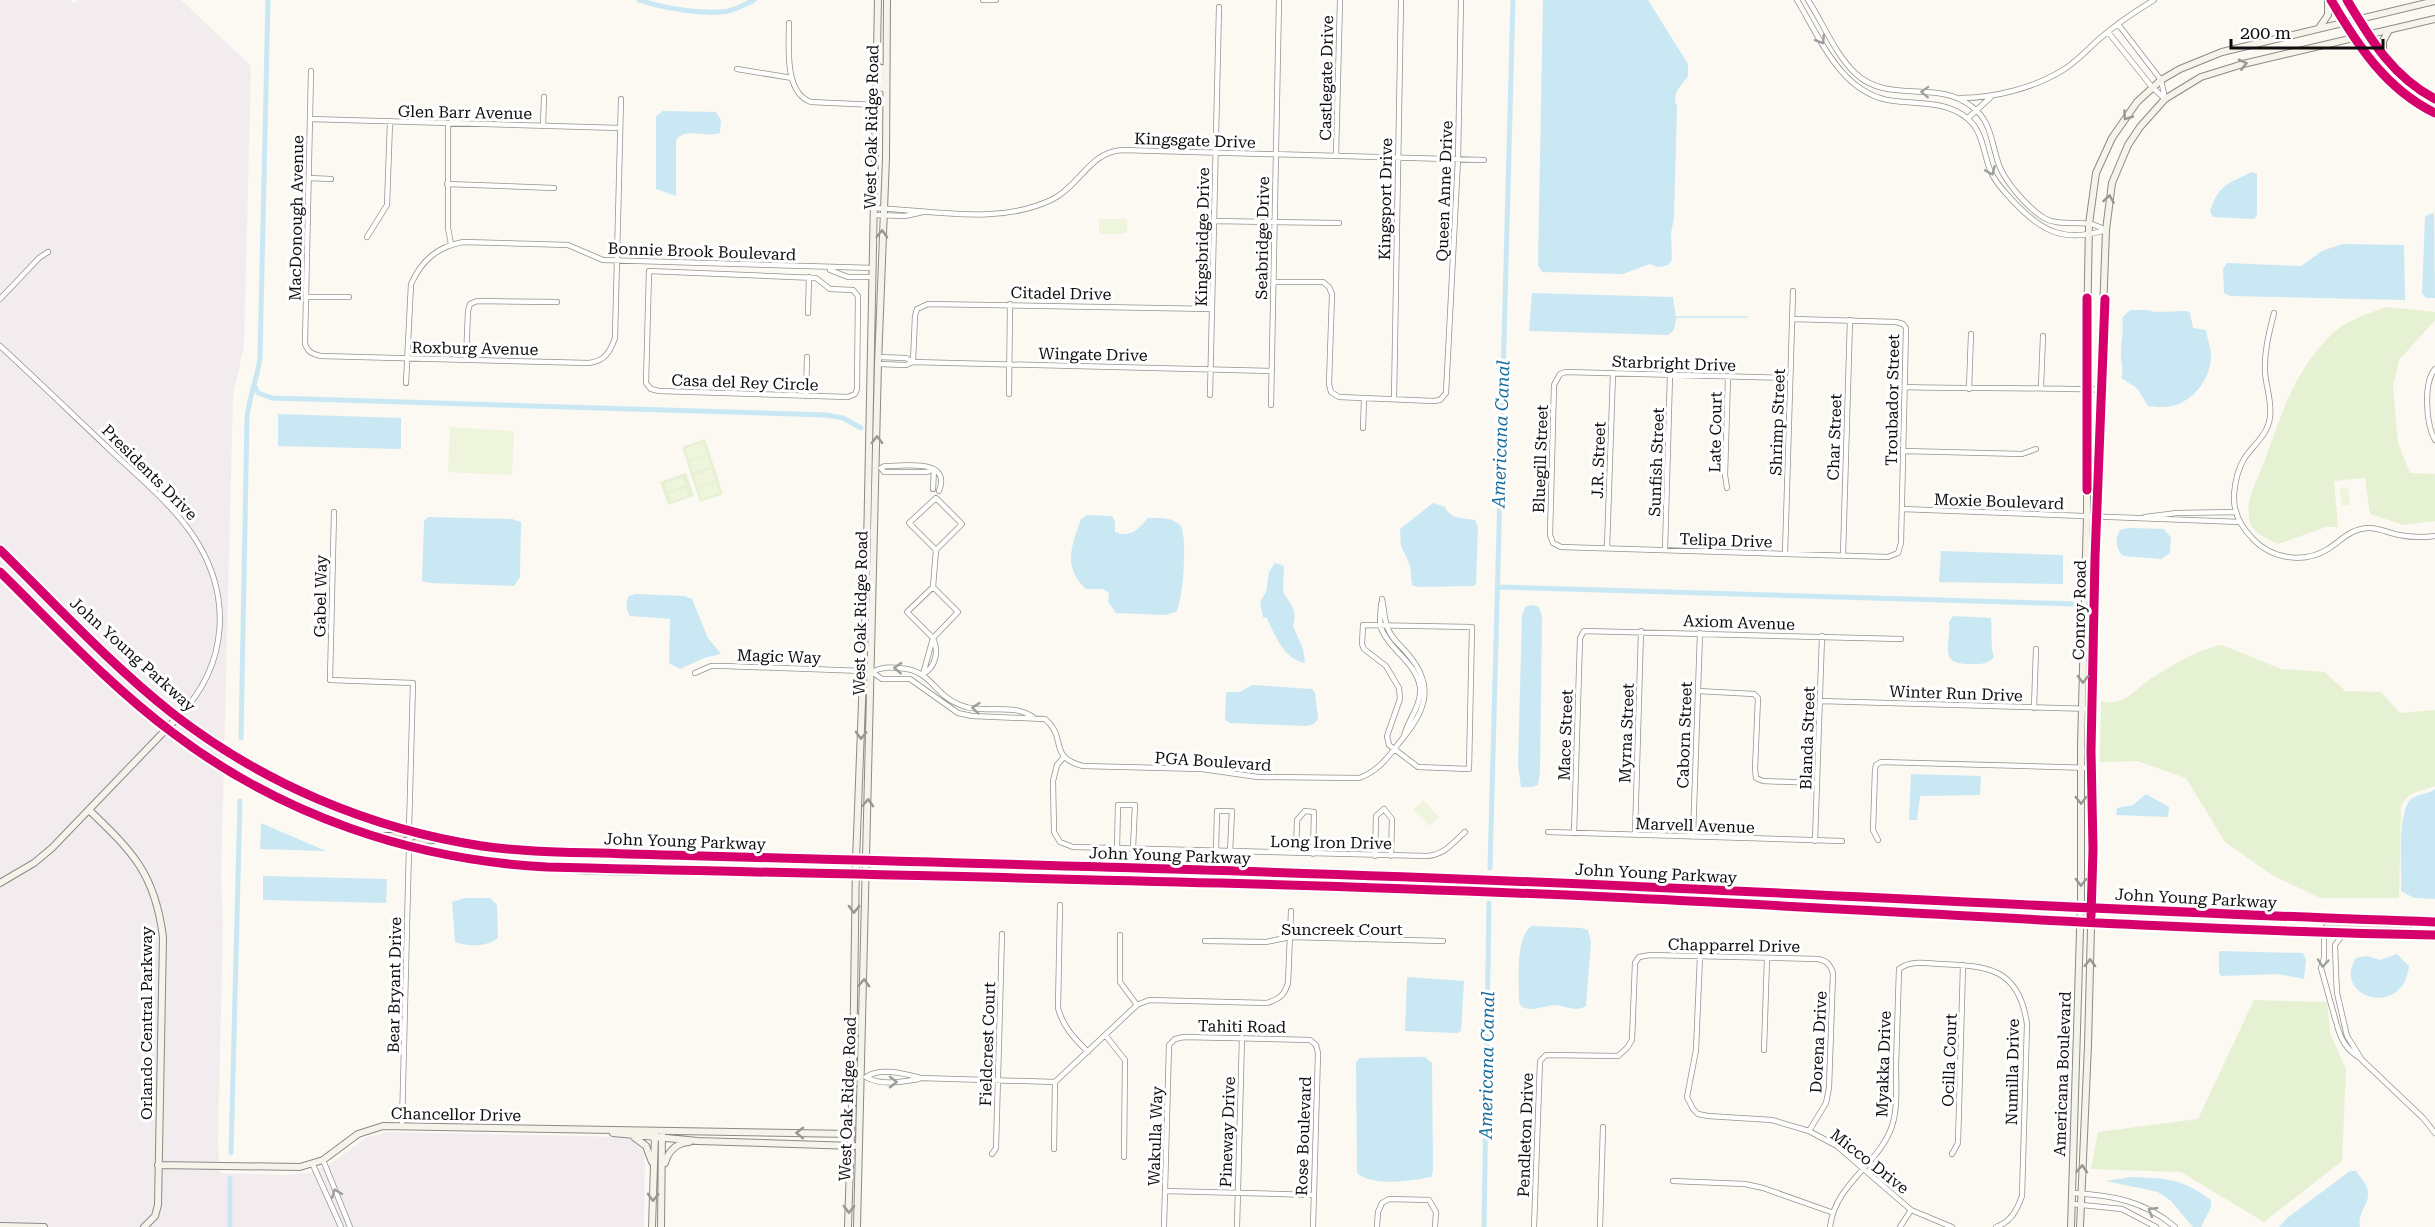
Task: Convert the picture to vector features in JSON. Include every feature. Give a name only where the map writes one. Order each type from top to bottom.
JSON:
[{"type":"highway","name":"John Young Parkway","points":[[0,550],[132,679],[178,717],[226,751],[293,788],[360,816],[409,831],[483,846],[527,850],[1289,873],[1628,886],[2435,922]]},
{"type":"highway","name":"John Young Parkway","points":[[0,572],[112,682],[167,728],[207,758],[270,794],[318,816],[377,838],[458,858],[524,866],[737,872]]},
{"type":"highway","points":[[9,581],[18,577],[31,580]]},
{"type":"highway","points":[[377,838],[394,837],[409,831]]},
{"type":"highway","points":[[409,847],[423,840],[440,838]]},
{"type":"highway","name":"John Young Parkway","points":[[749,872],[1223,884]]},
{"type":"highway","points":[[1266,885],[1281,880],[1289,873]]},
{"type":"highway","name":"John Young Parkway","points":[[1266,885],[1607,897],[2091,922],[2435,935]]},
{"type":"highway","points":[[1607,897],[1613,891],[1628,886]]},
{"type":"highway","points":[[2300,931],[2319,928],[2330,919]]},
{"type":"highway","points":[[2324,932],[2330,925],[2406,927],[2423,921]]},
{"type":"main road","name":"John Young Parkway","points":[[737,872],[749,872]]},
{"type":"main road","name":"John Young Parkway","points":[[1223,884],[1266,885]]},
{"type":"street","name":"West Oak Ridge Road","points":[[848,1227],[855,861],[863,671],[878,0]]},
{"type":"street","name":"West Oak Ridge Road","points":[[857,1227],[859,1135],[864,1077],[887,0]]},
{"type":"street","points":[[983,0],[996,0]]},
{"type":"street","name":"Seabridge Drive","points":[[1271,405],[1280,0]]},
{"type":"street","name":"Castlegate Drive","points":[[1336,156],[1340,0]]},
{"type":"street","name":"Kingsport Drive","points":[[1394,399],[1401,0]]},
{"type":"street","name":"Queen Anne Drive","points":[[1394,399],[1440,400],[1446,393],[1448,383],[1458,159],[1461,0]]},
{"type":"street","points":[[1797,0],[1840,70],[1857,87],[1883,99],[1941,105],[1968,118],[1980,135],[1994,178],[2029,219],[2038,226],[2055,232],[2089,235],[2106,230]]},
{"type":"street","points":[[1808,0],[1845,61],[1861,78],[1890,90],[1939,93],[1959,98],[2001,93],[2034,84],[2063,70],[2118,24],[2154,0]]},
{"type":"street","points":[[2330,0],[2355,38],[2388,80],[2410,98],[2435,113]]},
{"type":"street","points":[[2319,28],[2328,15],[2330,0]]},
{"type":"street","points":[[2347,0],[2383,57],[2410,84],[2435,99]]},
{"type":"street","name":"Conroy Road","points":[[2080,921],[2080,768],[2087,515],[2089,224],[2096,173],[2102,158],[2127,116],[2152,87],[2200,60],[2222,52],[2435,1]]},
{"type":"street","name":"Kingsbridge Drive","points":[[1210,395],[1219,7]]},
{"type":"street","name":"Conroy Road","points":[[2091,922],[2091,768],[2096,516],[2106,230],[2112,183],[2118,165],[2139,127],[2165,99],[2201,77],[2223,69],[2435,19]]},
{"type":"street","points":[[789,23],[789,56],[797,94],[810,102],[876,105]]},
{"type":"street","points":[[2118,24],[2161,80],[2165,99]]},
{"type":"street","points":[[2383,57],[2383,41],[2389,30]]},
{"type":"street","points":[[2108,32],[2152,87],[2165,99]]},
{"type":"street","points":[[877,55],[882,60],[881,87],[885,89]]},
{"type":"street","points":[[737,69],[792,78]]},
{"type":"street","name":"MacDonough Avenue","points":[[311,71],[304,344],[307,350],[321,356]]},
{"type":"street","points":[[1968,118],[1986,100],[2001,93]]},
{"type":"street","points":[[543,126],[544,98]]},
{"type":"street","points":[[1959,98],[1976,110],[1990,131],[1997,161],[2005,179],[2037,212],[2057,222],[2089,224],[2106,230]]},
{"type":"street","points":[[615,260],[621,99]]},
{"type":"street","name":"Glen Barr Avenue","points":[[310,119],[620,128]]},
{"type":"street","points":[[367,237],[387,205],[390,122]]},
{"type":"street","points":[[876,122],[880,127],[879,152],[885,167]]},
{"type":"street","points":[[448,124],[448,228],[452,244]]},
{"type":"street","name":"Kingsgate Drive","points":[[874,211],[884,212],[906,208],[925,212],[1004,213],[1040,205],[1069,189],[1091,163],[1111,151],[1484,160]]},
{"type":"street","points":[[309,178],[331,179]]},
{"type":"street","points":[[447,184],[554,188]]},
{"type":"street","points":[[1214,220],[1339,223]]},
{"type":"street","name":"Bonnie Brook Boulevard","points":[[406,383],[411,284],[417,270],[428,257],[452,244],[463,242],[562,244],[603,260],[873,268]]},
{"type":"street","points":[[0,299],[39,258],[48,252]]},
{"type":"street","name":"Roxburg Avenue","points":[[321,356],[598,362],[606,356],[615,338],[615,260]]},
{"type":"street","name":"Bonnie Brook Boulevard","points":[[825,268],[848,277],[872,277]]},
{"type":"street","points":[[873,268],[877,272],[877,307],[880,315]]},
{"type":"street","name":"Casa del Rey Circle","points":[[649,271],[809,277],[816,278],[830,289],[853,290],[858,296],[857,389],[855,394],[848,397],[659,392],[651,389],[646,383],[649,271]]},
{"type":"street","points":[[807,313],[809,277]]},
{"type":"street","points":[[1274,282],[1323,282],[1329,287],[1332,294],[1329,384],[1331,392],[1338,397],[1394,399]]},
{"type":"street","name":"Shrimp Street","points":[[1785,554],[1793,291]]},
{"type":"street","points":[[306,297],[349,297]]},
{"type":"street","points":[[466,359],[470,304],[477,301],[557,302]]},
{"type":"street","name":"Citadel Drive","points":[[914,362],[915,316],[918,309],[928,304],[1212,309]]},
{"type":"street","points":[[1010,304],[1010,394]]},
{"type":"street","points":[[2274,313],[2265,372],[2271,401],[2270,419],[2262,437],[2245,458],[2238,473],[2234,495],[2240,522],[2259,546],[2274,554],[2292,558],[2310,557],[2327,549],[2346,535],[2370,528],[2400,535],[2435,536]]},
{"type":"street","points":[[872,314],[876,325],[875,361],[878,361]]},
{"type":"street","name":"Troubador Street","points":[[1792,318],[1896,322],[1905,326],[1907,334],[1906,387],[1901,545],[1898,553]]},
{"type":"street","name":"Char Street","points":[[1843,555],[1850,320]]},
{"type":"street","points":[[1970,389],[1971,334]]},
{"type":"street","points":[[2042,387],[2043,336]]},
{"type":"street","name":"Presidents Drive","points":[[0,346],[162,500],[192,535],[204,557],[218,603],[218,645],[206,682],[178,717],[52,848],[34,863],[0,883]]},
{"type":"street","points":[[806,396],[807,357]]},
{"type":"street","name":"Wingate Drive","points":[[878,361],[906,365],[914,362],[1272,371]]},
{"type":"street","points":[[2435,369],[2429,378],[2428,391],[2428,422],[2435,440]]},
{"type":"street","name":"Starbright Drive","points":[[1558,375],[1566,372],[1790,378]]},
{"type":"street","name":"J.R. Street","points":[[1607,548],[1612,373]]},
{"type":"street","name":"Bluegill Street","points":[[1553,543],[1550,535],[1554,385],[1558,375]]},
{"type":"street","name":"Sunfish Street","points":[[1665,550],[1670,375]]},
{"type":"street","name":"Late Court","points":[[1727,488],[1725,475],[1728,377]]},
{"type":"street","points":[[1906,387],[2005,390],[2042,387],[2101,390]]},
{"type":"street","points":[[2428,391],[2435,391]]},
{"type":"street","points":[[1363,428],[1364,398]]},
{"type":"street","points":[[1904,451],[2022,454],[2036,449]]},
{"type":"street","points":[[934,469],[927,472],[884,472],[881,468],[885,466],[928,466],[934,469],[942,478],[939,491]]},
{"type":"street","points":[[933,489],[934,469]]},
{"type":"street","points":[[933,638],[907,612],[933,587],[936,550],[962,524],[936,498],[909,523],[936,550]]},
{"type":"street","points":[[867,503],[872,508],[870,561],[874,578]]},
{"type":"street","name":"Moxie Boulevard","points":[[1902,510],[2140,518]]},
{"type":"street","name":"Gabel Way","points":[[334,512],[330,680],[413,683],[409,831]]},
{"type":"street","points":[[2140,518],[2167,513],[2236,512]]},
{"type":"street","points":[[2204,513],[2204,521]]},
{"type":"street","points":[[2140,518],[2240,522]]},
{"type":"street","name":"Telipa Drive","points":[[1553,543],[1561,547],[1785,554],[1888,556],[1898,553]]},
{"type":"street","points":[[923,674],[923,667],[933,638],[958,612],[933,587]]},
{"type":"street","points":[[1363,625],[1383,626],[1472,627],[1469,769],[1418,767],[1389,746],[1387,736],[1400,699],[1399,688],[1386,666],[1364,649],[1362,644],[1363,625]]},
{"type":"street","name":"PGA Boulevard","points":[[1063,758],[1070,763],[1083,766],[1202,769],[1258,777],[1343,780],[1359,778],[1372,773],[1383,765],[1420,715],[1424,701],[1425,687],[1420,669],[1383,626]]},
{"type":"street","name":"Axiom Avenue","points":[[1580,638],[1584,631],[1588,630],[1901,639]]},
{"type":"street","name":"Myrna Street","points":[[1635,835],[1641,631]]},
{"type":"street","name":"Caborn Street","points":[[1693,837],[1700,633]]},
{"type":"street","name":"Blanda Street","points":[[1815,841],[1822,636]]},
{"type":"street","name":"Mace Street","points":[[1574,833],[1580,638]]},
{"type":"street","points":[[2034,708],[2037,649]]},
{"type":"street","name":"Magic Way","points":[[695,673],[711,666],[863,671]]},
{"type":"street","points":[[872,672],[882,667],[908,668],[923,674],[948,699],[962,706],[973,709],[1025,711],[1033,717]]},
{"type":"street","points":[[863,671],[872,672],[882,679],[914,681],[958,712],[972,716],[1045,719],[1053,725],[1063,758]]},
{"type":"street","points":[[1698,691],[1754,694],[1758,698],[1756,778],[1816,783]]},
{"type":"street","name":"Winter Run Drive","points":[[1820,701],[2092,709]]},
{"type":"street","name":"Long Iron Drive","points":[[1063,758],[1057,765],[1053,781],[1053,832],[1060,842],[1072,847],[1438,856],[1465,832]]},
{"type":"street","points":[[1878,840],[1873,830],[1875,770],[1876,765],[1881,762],[2091,768]]},
{"type":"street","points":[[1117,848],[1118,805],[1135,805],[1133,848]]},
{"type":"street","points":[[1375,856],[1376,816],[1383,809],[1392,819],[1391,856]]},
{"type":"street","name":"Orlando Central Parkway","points":[[89,810],[129,850],[140,865],[153,889],[160,912],[163,937],[158,1204],[155,1216],[147,1225]]},
{"type":"street","points":[[1216,850],[1217,811],[1232,811],[1230,851]]},
{"type":"street","points":[[1296,853],[1297,820],[1305,811],[1314,812],[1313,854]]},
{"type":"street","name":"Marvell Avenue","points":[[1548,832],[1842,841]]},
{"type":"street","name":"Bear Bryant Drive","points":[[402,1125],[409,847]]},
{"type":"street","points":[[1060,904],[1058,1008],[1061,1021],[1088,1052]]},
{"type":"street","points":[[864,1077],[874,1072],[902,1073],[921,1078],[1055,1082],[1137,1005],[1149,1000],[1267,1003],[1278,999],[1285,993],[1288,983],[1291,911]]},
{"type":"street","name":"Americana Boulevard","points":[[2071,1227],[2080,921]]},
{"type":"street","name":"Americana Boulevard","points":[[2080,1227],[2086,1117],[2091,922]]},
{"type":"street","points":[[2324,932],[2324,958],[2321,968],[2340,1039],[2349,1051],[2362,1060],[2435,1133]]},
{"type":"street","points":[[2344,933],[2335,945],[2337,993],[2347,1036],[2362,1060]]},
{"type":"street","name":"Fieldcrest Court","points":[[992,1154],[996,1148],[1002,934]]},
{"type":"street","points":[[1120,935],[1120,982],[1137,1005]]},
{"type":"street","name":"Suncreek Court","points":[[1205,941],[1266,942],[1290,938],[1443,941]]},
{"type":"street","name":"Chapparrel Drive","points":[[1650,955],[1818,959]]},
{"type":"street","name":"Pendleton Drive","points":[[1534,1227],[1540,1060],[1546,1055],[1618,1056],[1627,1048],[1632,1040],[1635,963],[1639,957],[1650,955]]},
{"type":"street","name":"Micco Drive","points":[[1700,956],[1696,1050],[1688,1097],[1689,1104],[1698,1114],[1772,1120],[1809,1131],[1837,1146],[1863,1166],[1911,1210],[1952,1227]]},
{"type":"street","points":[[1764,1050],[1767,958]]},
{"type":"street","name":"Dorena Drive","points":[[1809,1131],[1826,1103],[1829,1088],[1833,974],[1830,965],[1825,960],[1818,959]]},
{"type":"street","name":"Numilla Drive","points":[[1912,962],[1978,966],[1994,970],[2010,982],[2025,1008],[2027,1024],[2022,1196],[2016,1212],[2002,1225],[1996,1227]]},
{"type":"street","name":"Myakka Drive","points":[[1830,1227],[1832,1212],[1845,1189],[1880,1148],[1893,1124],[1899,969],[1912,962]]},
{"type":"street","name":"Ocilla Court","points":[[1952,1154],[1958,1143],[1963,965]]},
{"type":"street","points":[[853,1009],[859,1021],[858,1062],[864,1077],[873,1082],[902,1082],[921,1078]]},
{"type":"street","points":[[1106,1036],[1125,1060],[1124,1157]]},
{"type":"street","name":"Tahiti Road","points":[[1169,1046],[1175,1039],[1184,1037],[1310,1040],[1316,1045]]},
{"type":"street","name":"Pineway Drive","points":[[1237,1227],[1242,1037]]},
{"type":"street","points":[[2077,1041],[2081,1052],[2088,1059]]},
{"type":"street","name":"Rose Boulevard","points":[[1313,1227],[1318,1053],[1316,1045]]},
{"type":"street","name":"Wakulla Way","points":[[1164,1227],[1169,1046]]},
{"type":"street","points":[[1054,1149],[1055,1082]]},
{"type":"street","points":[[2075,1117],[2086,1117]]},
{"type":"street","name":"Chancellor Drive","points":[[158,1165],[284,1168],[313,1165],[358,1134],[383,1126],[402,1125],[585,1130],[658,1134],[698,1141],[859,1146]]},
{"type":"street","points":[[1600,1227],[1603,1126]]},
{"type":"street","name":"Chancellor Drive","points":[[585,1130],[629,1134],[859,1135]]},
{"type":"street","points":[[629,1134],[646,1146],[654,1168]]},
{"type":"street","points":[[652,1227],[654,1168],[658,1134]]},
{"type":"street","points":[[658,1134],[663,1173],[661,1227]]},
{"type":"street","points":[[663,1173],[670,1151],[683,1143],[698,1141]]},
{"type":"street","points":[[323,1160],[350,1227]]},
{"type":"street","points":[[313,1165],[341,1227]]},
{"type":"street","points":[[1673,1181],[1745,1184],[1832,1212]]},
{"type":"street","points":[[1165,1191],[1314,1195]]},
{"type":"street","points":[[2073,1192],[2110,1196],[2141,1205],[2175,1227]]},
{"type":"street","points":[[1377,1227],[1378,1212],[1382,1203],[1389,1199],[1429,1200],[1436,1212],[1435,1227]]},
{"type":"street","points":[[2072,1204],[2122,1209],[2156,1227]]},
{"type":"street","points":[[1900,1227],[1911,1210]]},
{"type":"street","points":[[0,1226],[44,1227]]},
{"type":"shaded area","points":[[0,0],[71,0],[74,3],[78,0],[181,0],[251,66],[244,346],[233,396],[221,878],[223,926],[218,1140],[220,1173],[285,1175],[308,1173],[330,1164],[367,1137],[389,1132],[623,1137],[636,1142],[644,1153],[644,1227],[0,1227]]},
{"type":"green space","points":[[1099,219],[1127,219],[1127,232],[1102,234],[1099,232]]},
{"type":"green space","points":[[2386,307],[2435,312],[2435,320],[2399,360],[2393,387],[2398,443],[2410,473],[2435,474],[2435,521],[2404,525],[2370,514],[2365,478],[2334,481],[2338,527],[2326,527],[2278,544],[2253,528],[2248,511],[2252,491],[2289,397],[2306,365],[2330,336],[2356,318]]},
{"type":"green space","points":[[450,427],[514,431],[512,475],[448,472]]},
{"type":"green space","points":[[705,439],[723,494],[700,502],[682,447]]},
{"type":"green space","points":[[703,442],[707,454],[689,460],[685,449]]},
{"type":"green space","points":[[707,455],[711,467],[693,473],[689,462]]},
{"type":"green space","points":[[712,469],[716,480],[697,486],[694,475]]},
{"type":"green space","points":[[686,473],[694,496],[668,505],[660,482]]},
{"type":"green space","points":[[682,477],[685,485],[668,491],[665,483]]},
{"type":"green space","points":[[716,482],[720,493],[701,499],[698,488]]},
{"type":"green space","points":[[2348,487],[2350,505],[2341,506],[2340,488]]},
{"type":"green space","points":[[686,488],[688,496],[671,501],[669,493]]},
{"type":"green space","points":[[2222,645],[2281,669],[2325,672],[2345,691],[2381,692],[2400,713],[2435,710],[2435,786],[2411,795],[2401,807],[2399,898],[2320,898],[2272,875],[2225,842],[2186,778],[2137,761],[2100,762],[2101,701],[2112,702],[2124,699],[2163,671],[2203,650]]},
{"type":"green space","points":[[1423,800],[1439,817],[1429,826],[1413,810]]},
{"type":"green space","points":[[2254,1000],[2327,1002],[2330,1033],[2346,1069],[2342,1161],[2264,1222],[2181,1172],[2091,1169],[2098,1132],[2198,1119]]},
{"type":"water","points":[[1543,0],[1648,0],[1688,64],[1688,76],[1675,98],[1677,106],[1674,218],[1671,233],[1672,260],[1668,265],[1658,267],[1650,264],[1623,274],[1542,272],[1538,265]]},
{"type":"water","points":[[663,111],[716,112],[721,120],[720,133],[691,133],[680,136],[676,140],[676,196],[656,189],[656,116]]},
{"type":"water","points":[[2252,172],[2257,174],[2257,215],[2254,219],[2213,217],[2210,211],[2221,190],[2231,182]]},
{"type":"water","points":[[2434,213],[2435,298],[2426,298],[2422,293],[2425,217]]},
{"type":"water","points":[[2342,244],[2404,245],[2405,300],[2230,296],[2224,293],[2223,269],[2227,263],[2301,266],[2322,251]]},
{"type":"water","points":[[1532,293],[1673,297],[1676,319],[1674,330],[1668,335],[1529,331]]},
{"type":"water","points":[[2130,310],[2186,311],[2190,313],[2193,328],[2206,330],[2211,353],[2209,369],[2202,385],[2184,402],[2169,407],[2148,406],[2137,388],[2121,378],[2123,372],[2122,318]]},
{"type":"water","points":[[278,414],[401,418],[401,449],[278,446]]},
{"type":"water","points":[[1433,503],[1445,507],[1451,515],[1458,518],[1475,520],[1478,527],[1476,584],[1473,586],[1417,587],[1412,585],[1410,565],[1401,546],[1400,529]]},
{"type":"water","points":[[1087,515],[1112,516],[1115,522],[1115,532],[1121,534],[1134,531],[1148,518],[1169,519],[1180,525],[1184,541],[1184,568],[1181,596],[1176,612],[1165,615],[1116,613],[1108,602],[1109,593],[1103,589],[1086,589],[1074,572],[1071,556],[1081,519]]},
{"type":"water","points":[[428,517],[512,519],[521,522],[520,577],[514,586],[422,581],[424,521]]},
{"type":"water","points":[[2128,528],[2164,529],[2171,538],[2170,553],[2161,559],[2123,556],[2117,547],[2117,537],[2120,530]]},
{"type":"water","points":[[1941,551],[2063,555],[2063,584],[1939,582]]},
{"type":"water","points":[[1275,563],[1284,566],[1283,592],[1294,612],[1293,626],[1303,649],[1305,663],[1291,657],[1286,652],[1267,618],[1263,617],[1260,602],[1266,592],[1269,572]]},
{"type":"water","points":[[636,594],[684,596],[692,599],[708,638],[721,654],[704,658],[680,669],[669,663],[670,619],[630,616],[627,601],[629,596]]},
{"type":"water","points":[[1533,605],[1539,607],[1542,617],[1540,772],[1538,785],[1521,787],[1518,765],[1522,616],[1525,607]]},
{"type":"water","points":[[1953,616],[1991,618],[1994,657],[1992,659],[1984,663],[1961,664],[1950,658],[1948,653],[1949,622]]},
{"type":"water","points":[[1252,685],[1312,689],[1315,693],[1318,719],[1314,724],[1307,726],[1230,723],[1225,720],[1227,692],[1240,692]]},
{"type":"water","points":[[1911,774],[1981,776],[1980,795],[1920,796],[1917,820],[1909,820]]},
{"type":"water","points":[[2435,789],[2435,899],[2414,898],[2401,891],[2403,818],[2410,800]]},
{"type":"water","points":[[2146,794],[2169,807],[2168,817],[2116,815],[2117,808],[2133,805]]},
{"type":"water","points":[[261,823],[326,851],[260,849]]},
{"type":"water","points":[[263,876],[387,879],[386,903],[263,900]]},
{"type":"water","points":[[465,898],[490,898],[497,905],[498,938],[478,945],[455,942],[452,902]]},
{"type":"water","points":[[1532,926],[1588,930],[1591,942],[1586,1006],[1574,1009],[1554,1005],[1532,1009],[1521,1005],[1519,1001],[1520,949],[1527,931]]},
{"type":"water","points":[[2219,951],[2303,953],[2306,960],[2304,979],[2278,974],[2221,976]]},
{"type":"water","points":[[2397,954],[2409,966],[2404,983],[2395,993],[2383,997],[2371,997],[2360,992],[2353,983],[2351,972],[2356,958],[2367,956],[2380,960]]},
{"type":"water","points":[[1407,977],[1464,981],[1461,1031],[1457,1033],[1405,1031]]},
{"type":"water","points":[[1425,1057],[1432,1063],[1433,1171],[1431,1177],[1392,1182],[1364,1177],[1357,1173],[1356,1062],[1360,1058]]},
{"type":"water","points":[[2350,1171],[2356,1171],[2368,1190],[2367,1202],[2360,1217],[2360,1227],[2279,1227],[2287,1218]]},
{"type":"water","points":[[2130,1177],[2173,1181],[2200,1192],[2211,1200],[2211,1207],[2201,1227],[2193,1227],[2171,1201],[2158,1192],[2106,1181]]},
{"type":"waterway","points":[[241,738],[247,418],[260,358],[268,0]]},
{"type":"waterway","points":[[639,0],[671,8],[707,12],[728,11],[754,0]]},
{"type":"waterway","name":"Americana Canal","points":[[1490,868],[1513,0]]},
{"type":"waterway","points":[[1676,317],[1747,317]]},
{"type":"waterway","points":[[254,385],[258,393],[272,398],[826,415],[843,418],[861,428]]},
{"type":"waterway","points":[[1497,587],[2078,604]]},
{"type":"waterway","points":[[231,1153],[240,801]]},
{"type":"waterway","name":"Americana Canal","points":[[1484,1227],[1489,903]]},
{"type":"waterway","points":[[230,1178],[230,1227]]},
{"type":"cycle path","points":[[2331,0],[2375,65],[2402,92],[2435,113]]},
{"type":"cycle path","points":[[2347,0],[2384,56],[2406,79],[2435,99]]},
{"type":"cycle path","points":[[2087,298],[2087,490]]},
{"type":"cycle path","points":[[2091,916],[2093,849],[2091,751],[2095,558],[2105,299]]},
{"type":"cycle path","points":[[0,550],[105,654],[149,694],[207,738],[243,761],[280,781],[358,815],[399,828],[482,846],[554,852],[1502,881],[2435,922]]},
{"type":"cycle path","points":[[0,572],[127,696],[173,733],[258,788],[303,810],[350,828],[447,855],[497,863],[547,867],[1477,891],[2126,924],[2435,935]]}]
